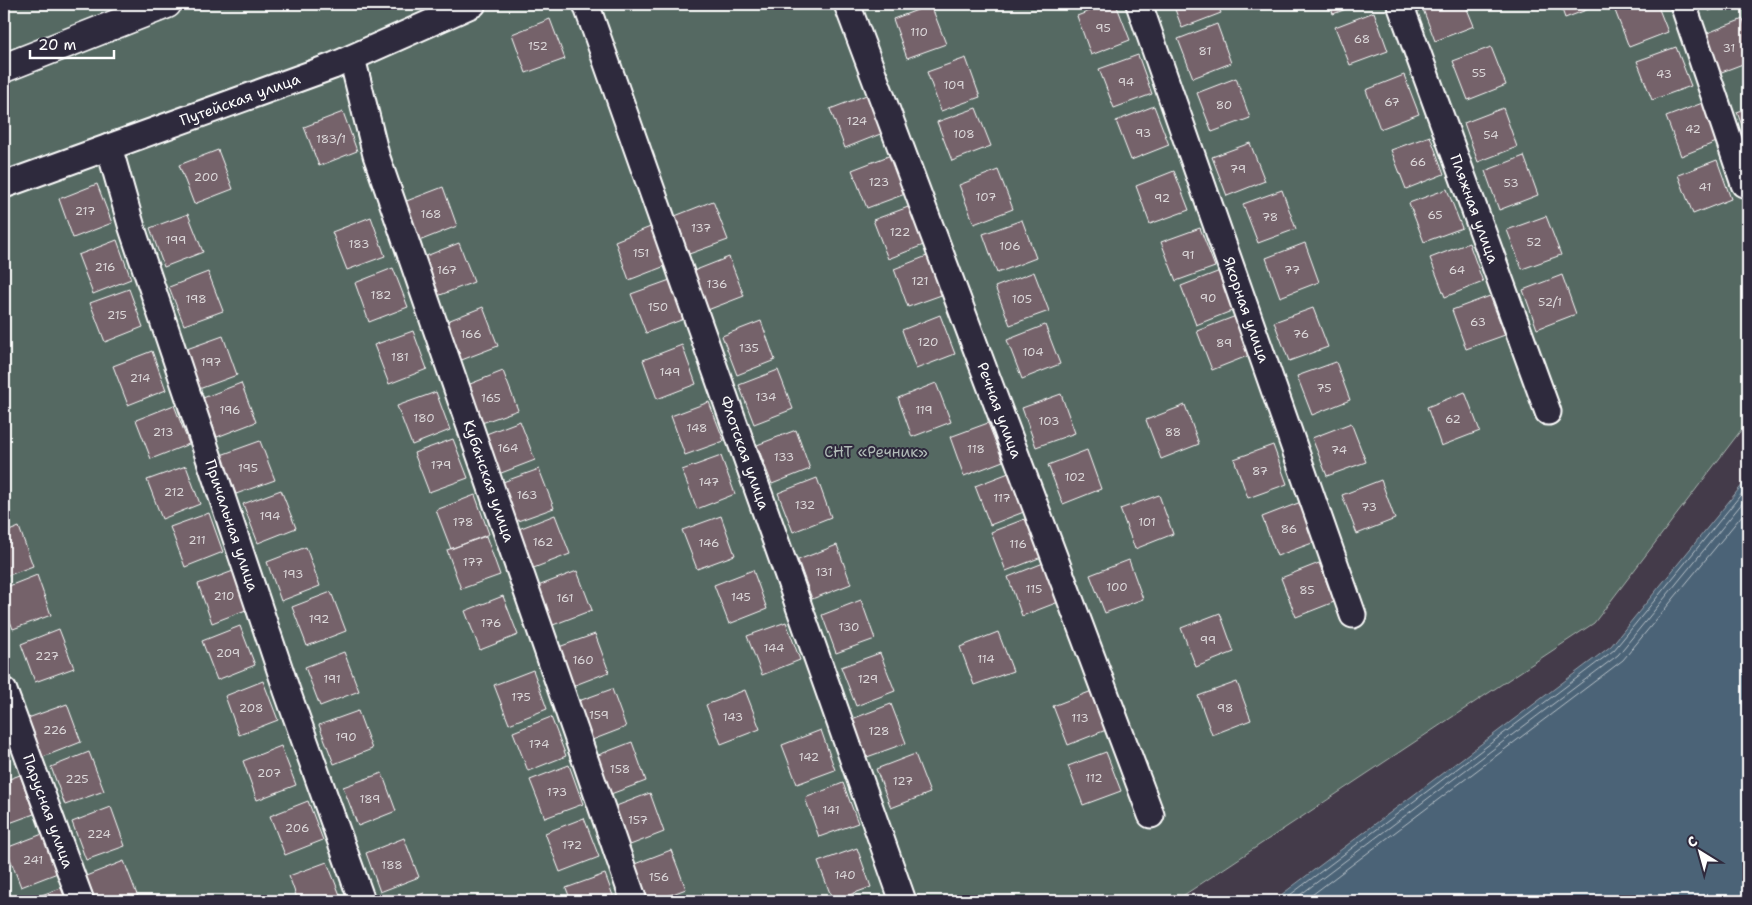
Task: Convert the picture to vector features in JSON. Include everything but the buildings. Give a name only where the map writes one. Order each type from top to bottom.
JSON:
[{"type":"street","points":[[4,68],[167,4]]},
{"type":"street","name":"Путейская улица","points":[[4,185],[352,58],[473,4]]},
{"type":"street","name":"Флотская улица","points":[[586,4],[903,901]]},
{"type":"street","name":"Речная улица","points":[[848,4],[1150,816]]},
{"type":"street","name":"Якорная улица","points":[[1139,4],[1353,615]]},
{"type":"street","name":"Пляжная улица","points":[[1400,4],[1548,412]]},
{"type":"street","points":[[1683,4],[1744,184]]},
{"type":"street","name":"Кубанская улица","points":[[352,58],[379,164],[634,901]]},
{"type":"street","name":"Причальная улица","points":[[108,147],[132,228],[287,691],[362,901]]},
{"type":"street","name":"Парусная улица","points":[[4,691],[81,901]]},
{"type":"green space","name":"СНТ «Речник»","points":[[4,4],[1748,4],[1748,421],[1594,623],[1175,901],[4,901]]},
{"type":"water","points":[[1748,478],[1748,901],[1273,901],[1611,646]]}]
